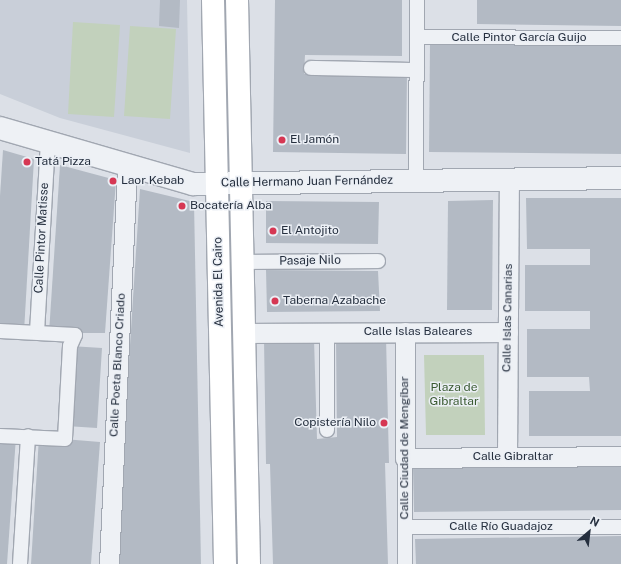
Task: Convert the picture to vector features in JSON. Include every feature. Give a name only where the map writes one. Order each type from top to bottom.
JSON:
[{"type":"main road","name":"Avenida El Cairo","points":[[213,0],[225,564]]},
{"type":"main road","name":"Avenida El Cairo","points":[[238,0],[249,564]]},
{"type":"street","points":[[416,181],[418,38],[417,0]]},
{"type":"street","name":"Calle Pintor García Guijo","points":[[418,38],[621,38]]},
{"type":"street","points":[[311,68],[417,70]]},
{"type":"street","name":"Calle Hermano Juan Fernández","points":[[0,128],[193,184],[621,178]]},
{"type":"street","name":"Calle Pintor Matisse","points":[[36,332],[48,143]]},
{"type":"street","name":"Calle Poeta Blanco Criado","points":[[109,564],[127,165]]},
{"type":"street","name":"Calle Islas Canarias","points":[[507,457],[509,180]]},
{"type":"street","name":"Pasaje Nilo","points":[[243,262],[378,260]]},
{"type":"street","points":[[0,331],[75,335],[70,346],[65,439],[28,436],[0,436]]},
{"type":"street","name":"Calle Ciudad de Mengíbar","points":[[405,332],[405,564]]},
{"type":"street","name":"Calle Islas Baleares","points":[[244,333],[508,332]]},
{"type":"street","points":[[327,333],[327,430]]},
{"type":"street","points":[[20,564],[28,436]]},
{"type":"street","name":"Calle Gibraltar","points":[[405,458],[621,456]]},
{"type":"street","name":"Calle Río Guadajoz","points":[[405,527],[621,527]]},
{"type":"shaded area","points":[[0,0],[187,0],[190,153],[60,118],[0,94]]},
{"type":"green space","points":[[73,22],[120,25],[114,117],[68,114]]},
{"type":"green space","points":[[130,26],[176,29],[170,119],[124,116]]},
{"type":"green space","name":"Plaza de Gibraltar","points":[[424,355],[484,355],[485,435],[426,435]]},
{"type":"building","points":[[160,0],[180,0],[179,28],[159,26]]},
{"type":"building","points":[[275,0],[402,0],[402,56],[305,55],[304,74],[407,75],[406,154],[273,152]]},
{"type":"building","points":[[477,0],[621,0],[621,26],[477,24]]},
{"type":"building","points":[[430,43],[621,45],[621,154],[429,152]]},
{"type":"building","points":[[3,150],[34,159],[24,332],[0,331],[0,196]]},
{"type":"building","points":[[60,165],[116,180],[105,333],[49,333]]},
{"type":"building","points":[[140,189],[194,202],[201,564],[116,564]]},
{"type":"building","points":[[526,198],[621,198],[621,436],[529,436],[529,391],[590,391],[589,377],[527,377],[527,329],[590,329],[590,311],[525,311],[525,265],[590,265],[590,249],[527,249]]},
{"type":"building","points":[[493,200],[492,310],[447,310],[448,201]]},
{"type":"building","points":[[266,201],[379,202],[378,244],[266,243]]},
{"type":"building","points":[[266,270],[378,271],[380,311],[267,312]]},
{"type":"building","points":[[386,337],[389,463],[385,463],[388,564],[273,564],[270,464],[266,464],[264,340],[314,339],[317,439],[337,437],[336,338]]},
{"type":"building","points":[[70,346],[102,348],[97,428],[66,426]]},
{"type":"building","points":[[0,436],[16,437],[7,564],[0,564]]},
{"type":"building","points":[[39,437],[100,442],[91,564],[31,564]]},
{"type":"building","points":[[621,466],[621,510],[414,512],[413,467]]},
{"type":"building","points":[[621,536],[621,564],[416,564],[415,539]]},
{"type":"place","name":"El Jamón","points":[[282,140]]},
{"type":"place","name":"Tatá Pizza","points":[[27,162]]},
{"type":"place","name":"Laor Kebab","points":[[113,181]]},
{"type":"place","name":"Bocatería Alba","points":[[182,206]]},
{"type":"place","name":"El Antojito","points":[[273,231]]},
{"type":"place","name":"Taberna Azabache","points":[[275,301]]},
{"type":"place","name":"Copistería Nilo","points":[[384,423]]}]
